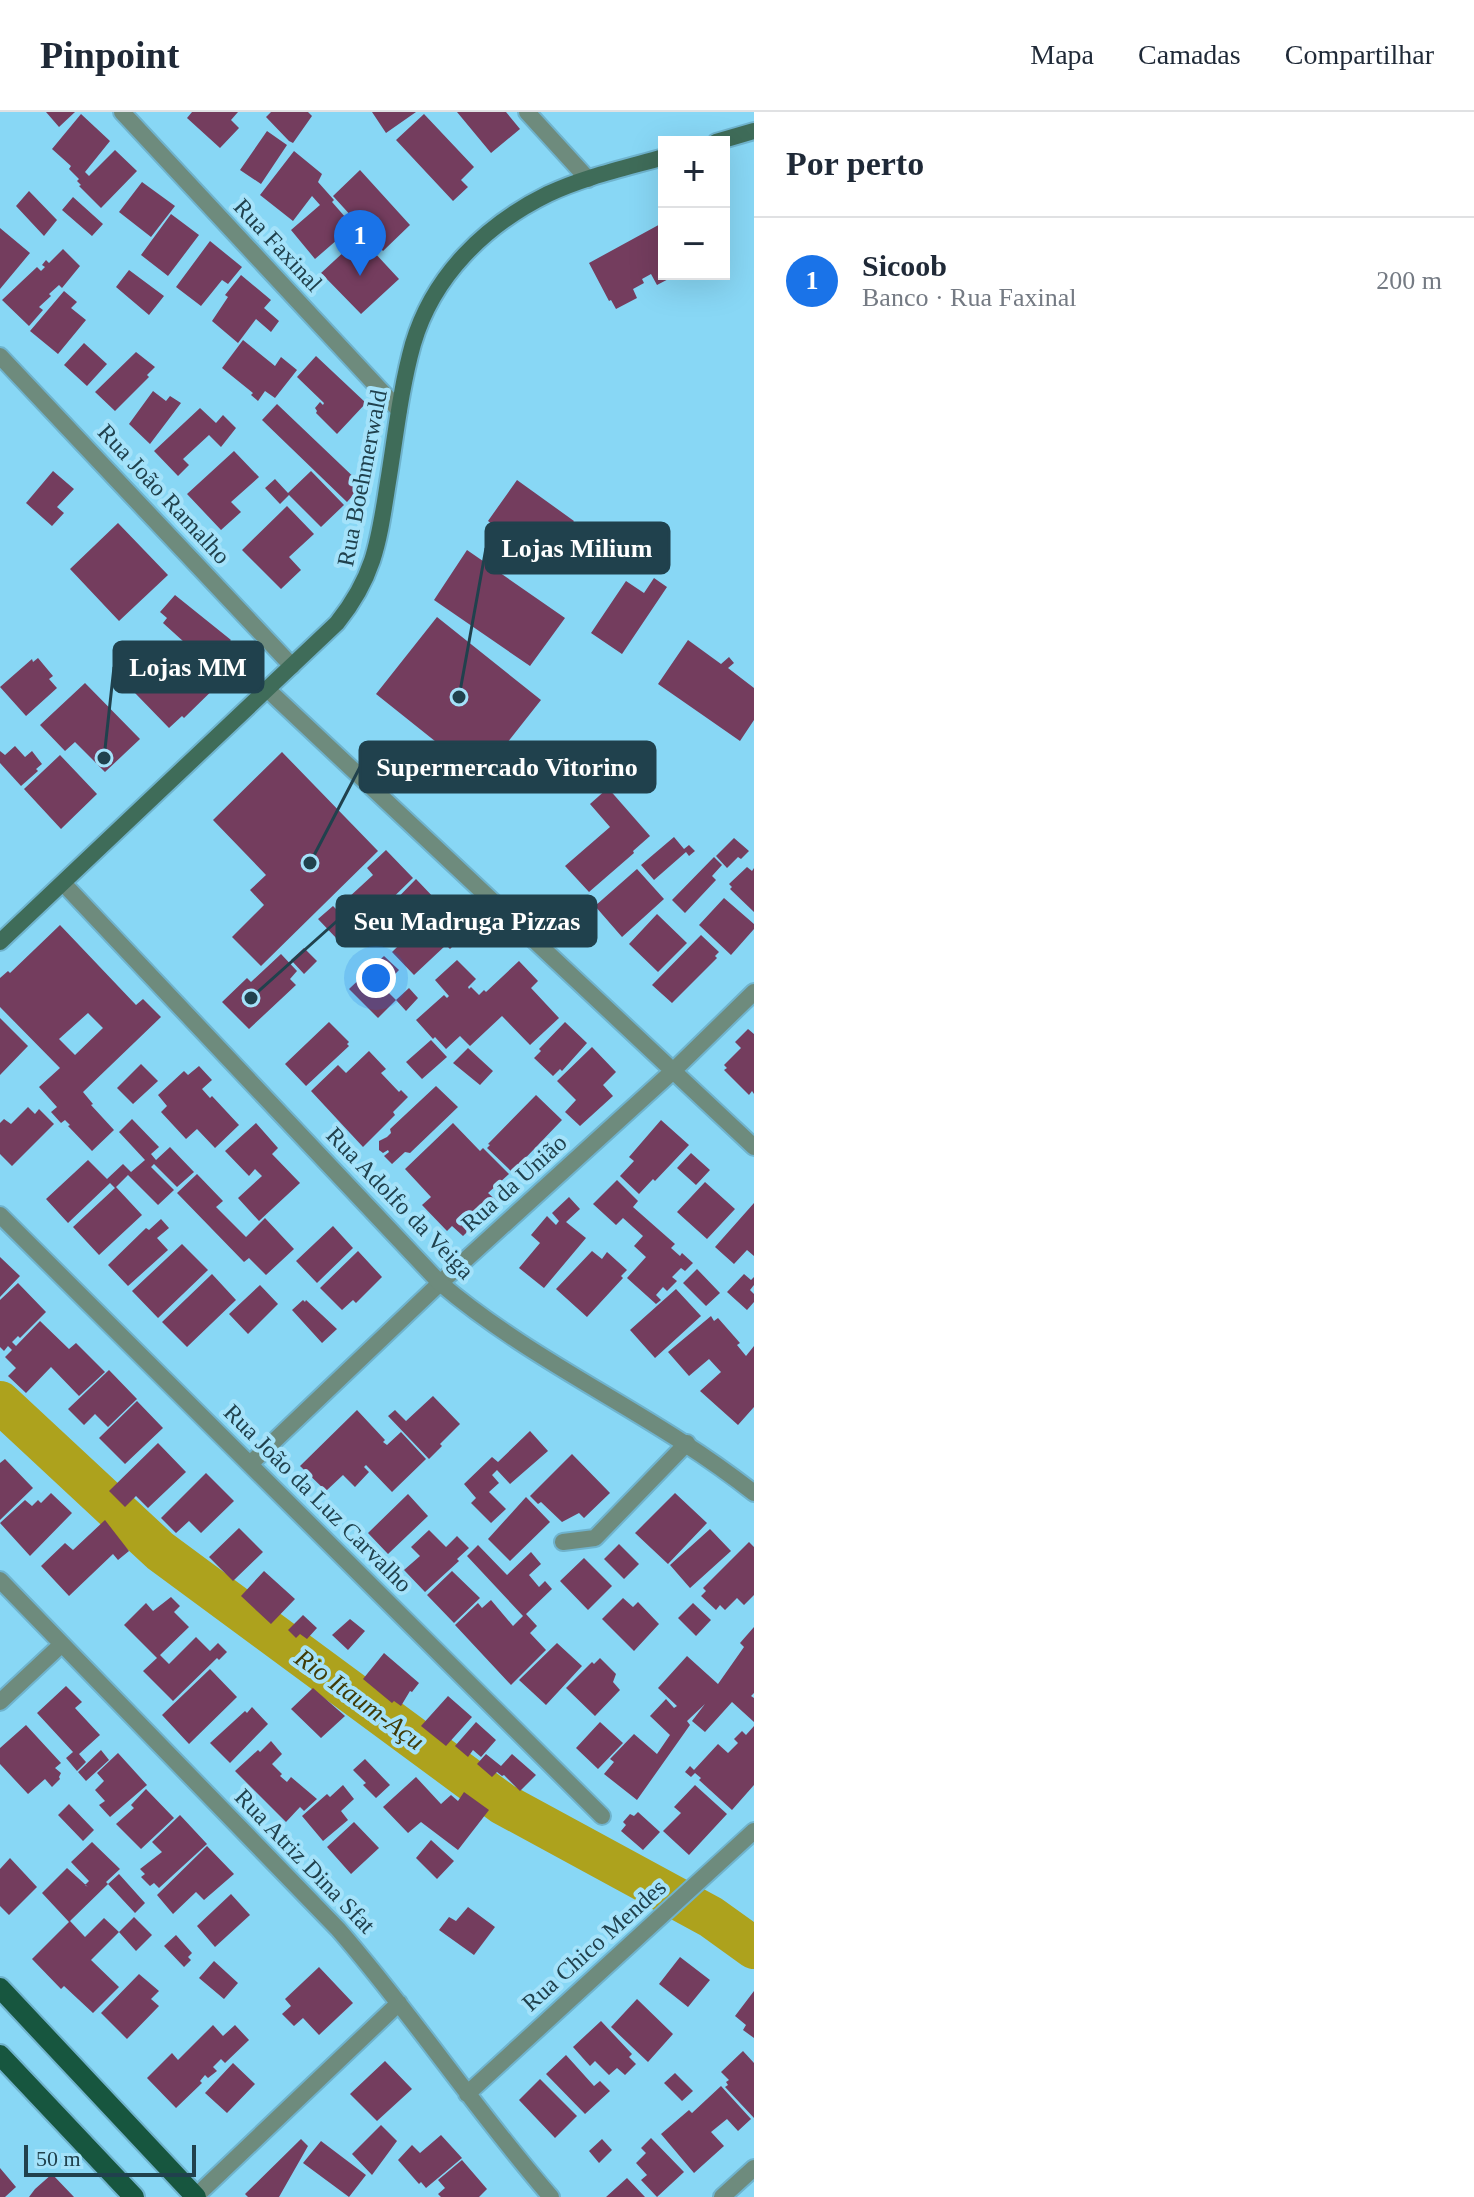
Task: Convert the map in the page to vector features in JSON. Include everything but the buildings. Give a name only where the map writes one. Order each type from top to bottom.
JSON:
[{"type":"main road","points":[[730,138],[754,131]]},
{"type":"main road","name":"Rua Boehmerwald","points":[[0,942],[337,623],[364,585],[376,553],[413,343],[429,303],[455,264],[486,232],[548,194],[658,159]]},
{"type":"main road","points":[[0,1988],[196,2197]]},
{"type":"main road","points":[[0,2055],[134,2197]]},
{"type":"street","name":"Rua Faxinal","points":[[122,112],[399,410]]},
{"type":"street","points":[[527,112],[588,179]]},
{"type":"street","name":"Rua João Ramalho","points":[[0,356],[292,666]]},
{"type":"street","points":[[268,690],[754,1147]]},
{"type":"street","name":"Rua Adolfo da Veiga","points":[[63,883],[440,1283],[498,1328],[687,1443],[754,1493]]},
{"type":"street","name":"Rua da União","points":[[250,1464],[754,992]]},
{"type":"street","name":"Rua João da Luz Carvalho","points":[[0,1215],[602,1816]]},
{"type":"street","points":[[563,1542],[595,1538],[687,1443]]},
{"type":"street","name":"Rua Atriz Dina Sfat","points":[[0,1580],[338,1929],[551,2197]]},
{"type":"street","points":[[0,1702],[62,1644]]},
{"type":"street","name":"Rua Chico Mendes","points":[[467,2094],[754,1831]]},
{"type":"street","points":[[196,2197],[399,2003]]},
{"type":"street","points":[[722,2197],[754,2168]]},
{"type":"waterway","name":"Rio Itaum-Açu","points":[[0,1402],[160,1551],[503,1804],[711,1917],[754,1948]]},
{"type":"place","name":"Sicoob","points":[[360,276]]},
{"type":"place","name":"Lojas Milium","points":[[459,697]]},
{"type":"place","name":"Lojas MM","points":[[104,758]]},
{"type":"place","name":"Supermercado Vitorino","points":[[310,863]]},
{"type":"place","name":"Seu Madruga Pizzas","points":[[251,998]]}]
